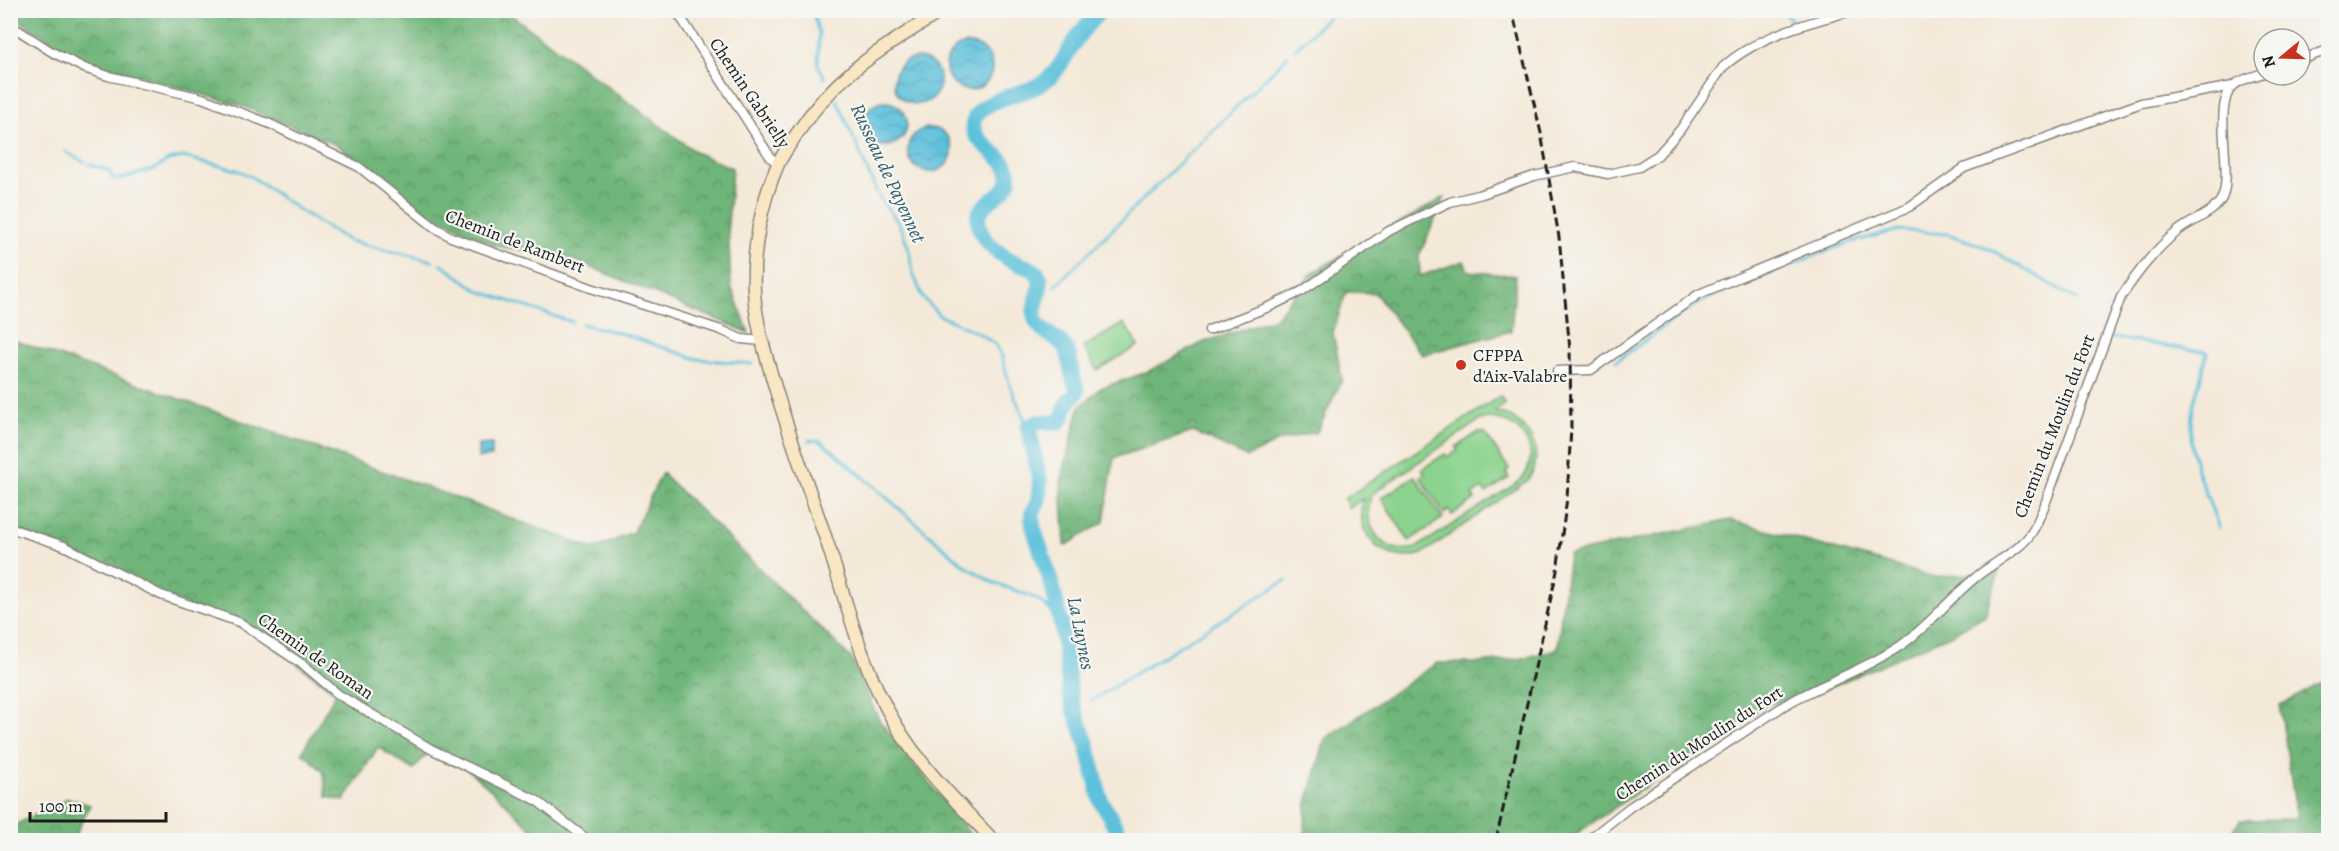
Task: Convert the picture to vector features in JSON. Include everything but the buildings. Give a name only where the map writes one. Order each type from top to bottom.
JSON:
[{"type":"main road","points":[[943,10],[847,74],[825,95],[802,125],[778,164],[768,190],[760,220],[754,259],[754,291],[762,341],[789,434],[867,665],[896,726],[926,767],[993,840]]},
{"type":"street","name":"Chemin Gabrielly","points":[[676,10],[771,159],[778,164]]},
{"type":"street","points":[[1209,330],[1271,306],[1302,291],[1389,231],[1450,202],[1482,194],[1534,176],[1575,168],[1608,174],[1639,167],[1658,155],[1680,130],[1723,67],[1732,59],[1779,33],[1856,10]]},
{"type":"street","name":"Chemin de Rambert","points":[[10,26],[52,52],[84,68],[108,76],[202,98],[268,123],[359,167],[434,227],[451,237],[591,288],[721,330],[741,339],[762,341]]},
{"type":"street","points":[[2312,56],[2328,50]]},
{"type":"street","points":[[1557,371],[1591,370],[1671,311],[1699,294],[1909,207],[1964,168],[2141,103],[2233,86],[2252,78]]},
{"type":"street","name":"Chemin du Moulin du Fort","points":[[1588,840],[1630,807],[1785,705],[1810,690],[1866,666],[1898,647],[1926,625],[1979,573],[2013,551],[2032,532],[2052,485],[2121,297],[2141,267],[2166,241],[2179,229],[2213,209],[2222,198],[2225,185],[2225,106],[2233,86]]},
{"type":"street","name":"Chemin de Roman","points":[[10,528],[63,546],[161,595],[239,622],[305,666],[337,693],[430,749],[536,800],[588,840]]},
{"type":"green space","points":[[11,10],[506,11],[697,153],[732,168],[728,224],[731,286],[749,333],[564,256],[496,246],[427,212],[337,145],[242,106],[82,60],[10,15]]},
{"type":"green space","points":[[1445,197],[1419,256],[1420,276],[1464,261],[1468,271],[1516,276],[1511,331],[1422,355],[1375,293],[1346,292],[1333,333],[1342,380],[1317,432],[1281,440],[1247,457],[1193,432],[1114,458],[1104,522],[1065,546],[1061,482],[1079,408],[1101,388],[1147,372],[1202,343],[1275,318],[1312,273]]},
{"type":"green space","points":[[1124,323],[1138,346],[1097,370],[1083,347]]},
{"type":"green space","points":[[11,339],[594,549],[633,532],[662,473],[851,658],[879,720],[975,840],[867,840],[861,836],[851,840],[543,840],[459,762],[431,749],[413,770],[378,747],[344,801],[327,797],[323,771],[302,752],[336,693],[254,632],[161,595],[100,564],[11,528]]},
{"type":"green space","points":[[1500,396],[1505,404],[1495,412],[1506,415],[1524,428],[1535,447],[1534,469],[1528,480],[1422,554],[1409,557],[1396,556],[1375,545],[1363,525],[1361,512],[1363,499],[1349,508],[1344,499]],"holes":[[[1488,418],[1500,420],[1519,431],[1530,450],[1527,471],[1520,481],[1416,548],[1404,550],[1394,548],[1377,536],[1369,516],[1372,494],[1480,420]]]},
{"type":"green space","points":[[1479,432],[1481,434],[1484,432],[1509,469],[1506,472],[1509,478],[1486,493],[1482,488],[1472,495],[1475,499],[1452,515],[1449,510],[1444,514],[1420,477],[1425,473],[1422,469],[1445,454],[1448,457],[1458,450],[1456,447]]},
{"type":"green space","points":[[1415,476],[1443,518],[1409,541],[1381,498]]},
{"type":"green space","points":[[1730,520],[1935,577],[1999,571],[1985,615],[1952,634],[1798,701],[1769,703],[1567,840],[1304,840],[1307,803],[1325,739],[1437,663],[1478,663],[1518,659],[1557,650],[1569,554]]},
{"type":"green space","points":[[2328,679],[2328,840],[2228,840],[2240,820],[2297,819],[2280,706]]},
{"type":"green space","points":[[68,798],[90,805],[73,840],[11,840],[11,827]]},
{"type":"water","points":[[969,44],[985,51],[992,67],[985,83],[969,90],[953,83],[946,67],[953,51]]},
{"type":"water","points":[[917,58],[933,65],[940,81],[933,97],[917,104],[901,97],[894,81],[901,65]]},
{"type":"water","points":[[885,102],[900,109],[907,124],[900,139],[885,146],[870,139],[863,124],[870,109]]},
{"type":"water","points":[[930,128],[945,135],[952,150],[945,165],[930,172],[915,165],[908,150],[915,135]]},
{"type":"water","points":[[492,444],[492,457],[478,458],[478,445]]},
{"type":"waterway","name":"Russeau de Payennet","points":[[812,10],[819,33],[818,65],[825,78]]},
{"type":"waterway","name":"La Luynes","points":[[1101,10],[1080,34],[1060,65],[1045,82],[993,102],[978,113],[973,127],[980,140],[1005,164],[1009,180],[1006,187],[981,211],[978,219],[980,230],[997,251],[1037,273],[1040,278],[1040,290],[1034,315],[1036,321],[1066,349],[1077,389],[1076,395],[1069,401],[1059,422],[1039,422],[1028,427],[1040,481],[1038,502],[1032,514],[1033,526],[1052,585],[1062,628],[1071,700],[1087,744],[1101,801],[1123,840]]},
{"type":"waterway","points":[[1295,49],[1336,10]]},
{"type":"waterway","points":[[1782,10],[1793,22]]},
{"type":"waterway","points":[[1055,286],[1288,56]]},
{"type":"waterway","name":"Russeau de Payennet","points":[[837,100],[879,197],[899,223],[908,246],[913,273],[923,298],[939,315],[980,334],[996,345],[1002,357],[1010,386],[1028,427]]},
{"type":"waterway","points":[[66,152],[84,162]]},
{"type":"waterway","points":[[89,164],[110,171],[112,178],[120,179],[155,169],[168,160],[183,157],[237,170],[252,177],[349,241],[433,261]]},
{"type":"waterway","points":[[1616,361],[1692,307],[1724,291],[1848,243],[1899,230],[1948,234],[1988,248],[2078,300]]},
{"type":"waterway","points":[[441,264],[479,291],[572,322]]},
{"type":"waterway","points":[[1034,308],[1041,300]]},
{"type":"waterway","points":[[582,324],[620,333],[697,359],[752,364]]},
{"type":"waterway","points":[[2107,337],[2207,352],[2193,410],[2191,442],[2201,480],[2219,528]]},
{"type":"waterway","points":[[809,440],[820,441],[832,450],[964,565],[992,582],[1028,595]]},
{"type":"waterway","points":[[1091,701],[1286,580]]},
{"type":"waterway","name":"La Luynes","points":[[1030,596],[1045,605],[1062,628]]},
{"type":"railway","points":[[1496,840],[1557,571],[1567,498],[1571,428],[1570,350],[1559,237],[1541,133],[1512,10]]},
{"type":"place","name":"CFPPA d'Aix-Valabre","points":[[1461,365]]}]
